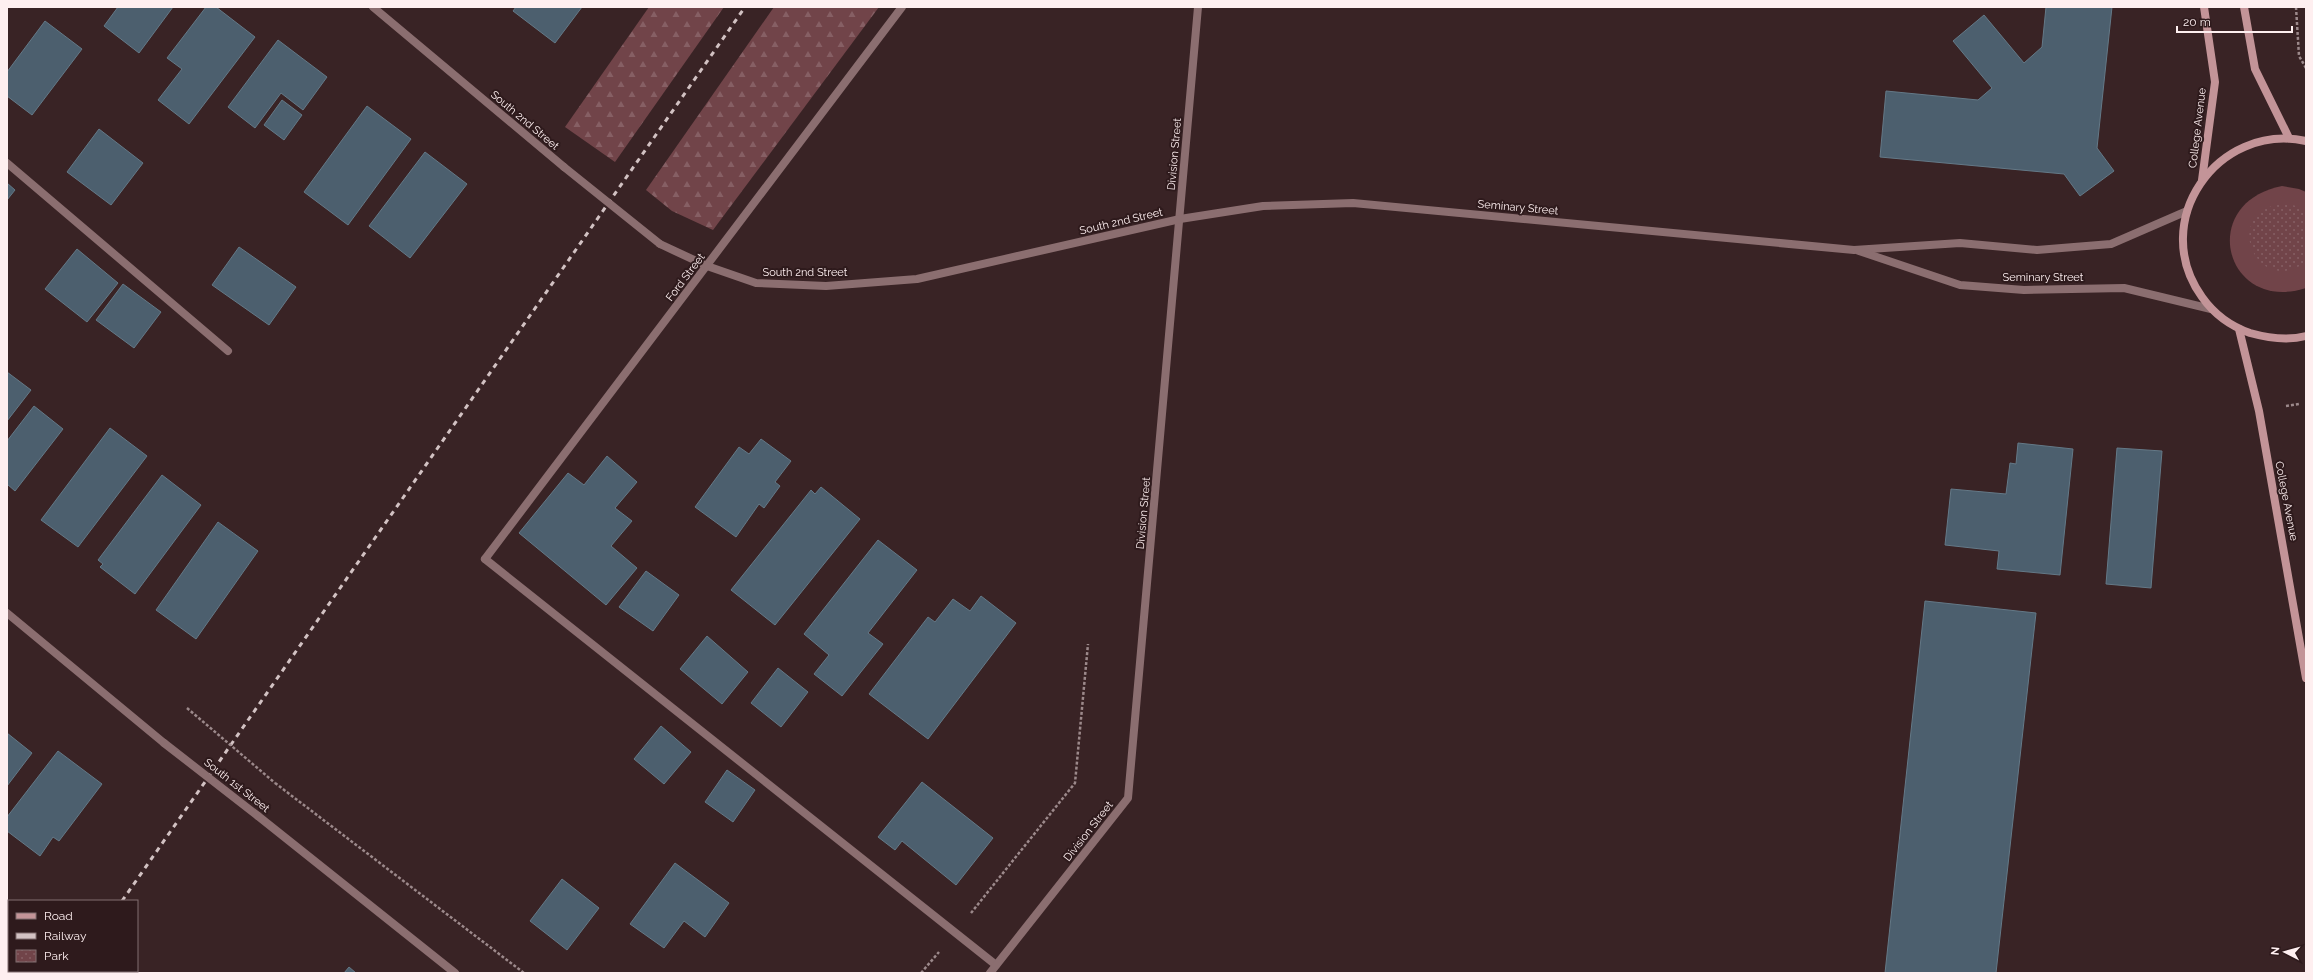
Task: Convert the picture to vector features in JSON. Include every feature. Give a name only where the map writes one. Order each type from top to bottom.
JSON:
[{"type":"main road","name":"College Avenue","points":[[2202,180],[2215,82],[2204,7]]},
{"type":"main road","points":[[2244,7],[2255,69],[2289,138]]},
{"type":"main road","name":"College Avenue","points":[[2306,141],[2289,138],[2255,142],[2225,156],[2202,180],[2187,211],[2183,237],[2186,263],[2196,287],[2211,309],[2240,329],[2267,338],[2296,339],[2306,336]]},
{"type":"main road","name":"College Avenue","points":[[2240,329],[2263,434],[2306,678]]},
{"type":"street","name":"South 2nd Street","points":[[373,7],[564,167],[660,244],[707,266],[756,283],[826,286],[917,279],[1180,219]]},
{"type":"street","name":"Ford Street","points":[[902,7],[485,559],[955,932]]},
{"type":"street","name":"Division Street","points":[[990,973],[1128,798],[1198,7]]},
{"type":"street","points":[[7,163],[228,351]]},
{"type":"street","name":"Seminary Street","points":[[1180,219],[1263,206],[1352,203],[1854,250],[1960,244],[2036,250],[2111,244],[2187,211]]},
{"type":"street","name":"Seminary Street","points":[[1854,250],[1960,285],[2024,290],[2124,288],[2211,309]]},
{"type":"street","name":"South 1st Street","points":[[7,613],[164,743],[455,973]]},
{"type":"street","points":[[955,932],[996,966]]},
{"type":"path","points":[[2296,7],[2298,56],[2306,68]]},
{"type":"path","points":[[2286,406],[2299,404]]},
{"type":"path","points":[[921,973],[1075,783],[1088,644]]},
{"type":"path","points":[[187,708],[275,783],[524,973]]},
{"type":"green space","points":[[649,7],[724,7],[615,162],[565,127]]},
{"type":"green space","points":[[774,7],[879,7],[713,230],[672,211],[646,190]]},
{"type":"green space","points":[[2282,186],[2299,189],[2306,192],[2306,288],[2278,292],[2256,285],[2240,272],[2231,253],[2230,233],[2238,213],[2255,196]]},
{"type":"green space","points":[[2285,203],[2296,206],[2306,213],[2306,262],[2288,270],[2273,270],[2260,262],[2252,249],[2249,235],[2253,221],[2265,209]]},
{"type":"building","points":[[118,7],[173,7],[139,53],[104,26]]},
{"type":"building","points":[[206,7],[216,7],[255,37],[189,124],[158,100],[182,69],[167,58]]},
{"type":"building","points":[[516,7],[582,7],[555,43],[513,11]]},
{"type":"building","points":[[2046,7],[2112,7],[2097,148],[2114,171],[2080,196],[2064,174],[1880,157],[1886,91],[1978,100],[1992,88],[1953,41],[1984,15],[2024,63],[2042,47]]},
{"type":"building","points":[[45,21],[82,49],[32,115],[7,96],[7,72]]},
{"type":"building","points":[[278,40],[327,77],[303,110],[281,93],[255,128],[228,107]]},
{"type":"building","points":[[282,100],[302,115],[284,140],[264,125]]},
{"type":"building","points":[[367,106],[411,139],[348,225],[304,192]]},
{"type":"building","points":[[99,129],[143,163],[111,205],[67,172]]},
{"type":"building","points":[[425,152],[467,184],[410,258],[369,226]]},
{"type":"building","points":[[7,183],[15,190],[7,200]]},
{"type":"building","points":[[239,247],[296,287],[269,325],[212,285]]},
{"type":"building","points":[[77,249],[118,283],[87,322],[45,289]]},
{"type":"building","points":[[123,284],[161,312],[134,348],[96,320]]},
{"type":"building","points":[[7,372],[31,390],[7,421]]},
{"type":"building","points":[[34,406],[63,429],[15,491],[7,484],[7,441]]},
{"type":"building","points":[[110,428],[147,456],[78,547],[41,520]]},
{"type":"building","points":[[761,439],[791,461],[775,482],[780,486],[764,508],[759,504],[736,537],[695,507],[739,447],[749,454]]},
{"type":"building","points":[[2018,443],[2073,449],[2060,575],[1997,569],[1999,551],[1945,545],[1951,489],[2006,494],[2010,463],[2016,464]]},
{"type":"building","points":[[2117,448],[2162,451],[2151,588],[2106,584]]},
{"type":"building","points":[[607,456],[637,482],[615,508],[632,521],[611,546],[637,568],[606,605],[519,533],[568,473],[584,485]]},
{"type":"building","points":[[162,475],[201,505],[135,594],[100,567],[103,564],[98,560]]},
{"type":"building","points":[[821,487],[860,519],[775,625],[731,590],[811,490],[815,494]]},
{"type":"building","points":[[218,522],[258,551],[196,639],[156,610]]},
{"type":"building","points":[[878,540],[917,570],[868,633],[883,644],[842,696],[814,674],[829,655],[804,634]]},
{"type":"building","points":[[646,571],[679,595],[653,631],[619,607]]},
{"type":"building","points":[[981,596],[1016,623],[928,739],[869,694],[928,617],[935,622],[953,599],[970,611]]},
{"type":"building","points":[[1925,601],[2036,613],[1996,973],[1885,973]]},
{"type":"building","points":[[707,636],[748,672],[722,704],[680,669]]},
{"type":"building","points":[[778,668],[808,692],[781,727],[751,703]]},
{"type":"building","points":[[661,726],[691,752],[664,784],[634,759]]},
{"type":"building","points":[[7,733],[32,753],[7,786]]},
{"type":"building","points":[[58,751],[102,784],[59,841],[53,837],[40,856],[7,831],[7,817]]},
{"type":"building","points":[[727,770],[755,790],[733,822],[705,802]]},
{"type":"building","points":[[922,782],[993,838],[956,885],[902,841],[895,850],[878,837]]},
{"type":"building","points":[[675,863],[729,903],[705,937],[684,921],[664,948],[630,924]]},
{"type":"building","points":[[562,879],[599,908],[567,950],[530,921]]},
{"type":"building","points":[[349,967],[356,973],[344,973]]},
{"type":"railway","points":[[123,900],[745,7]]}]
